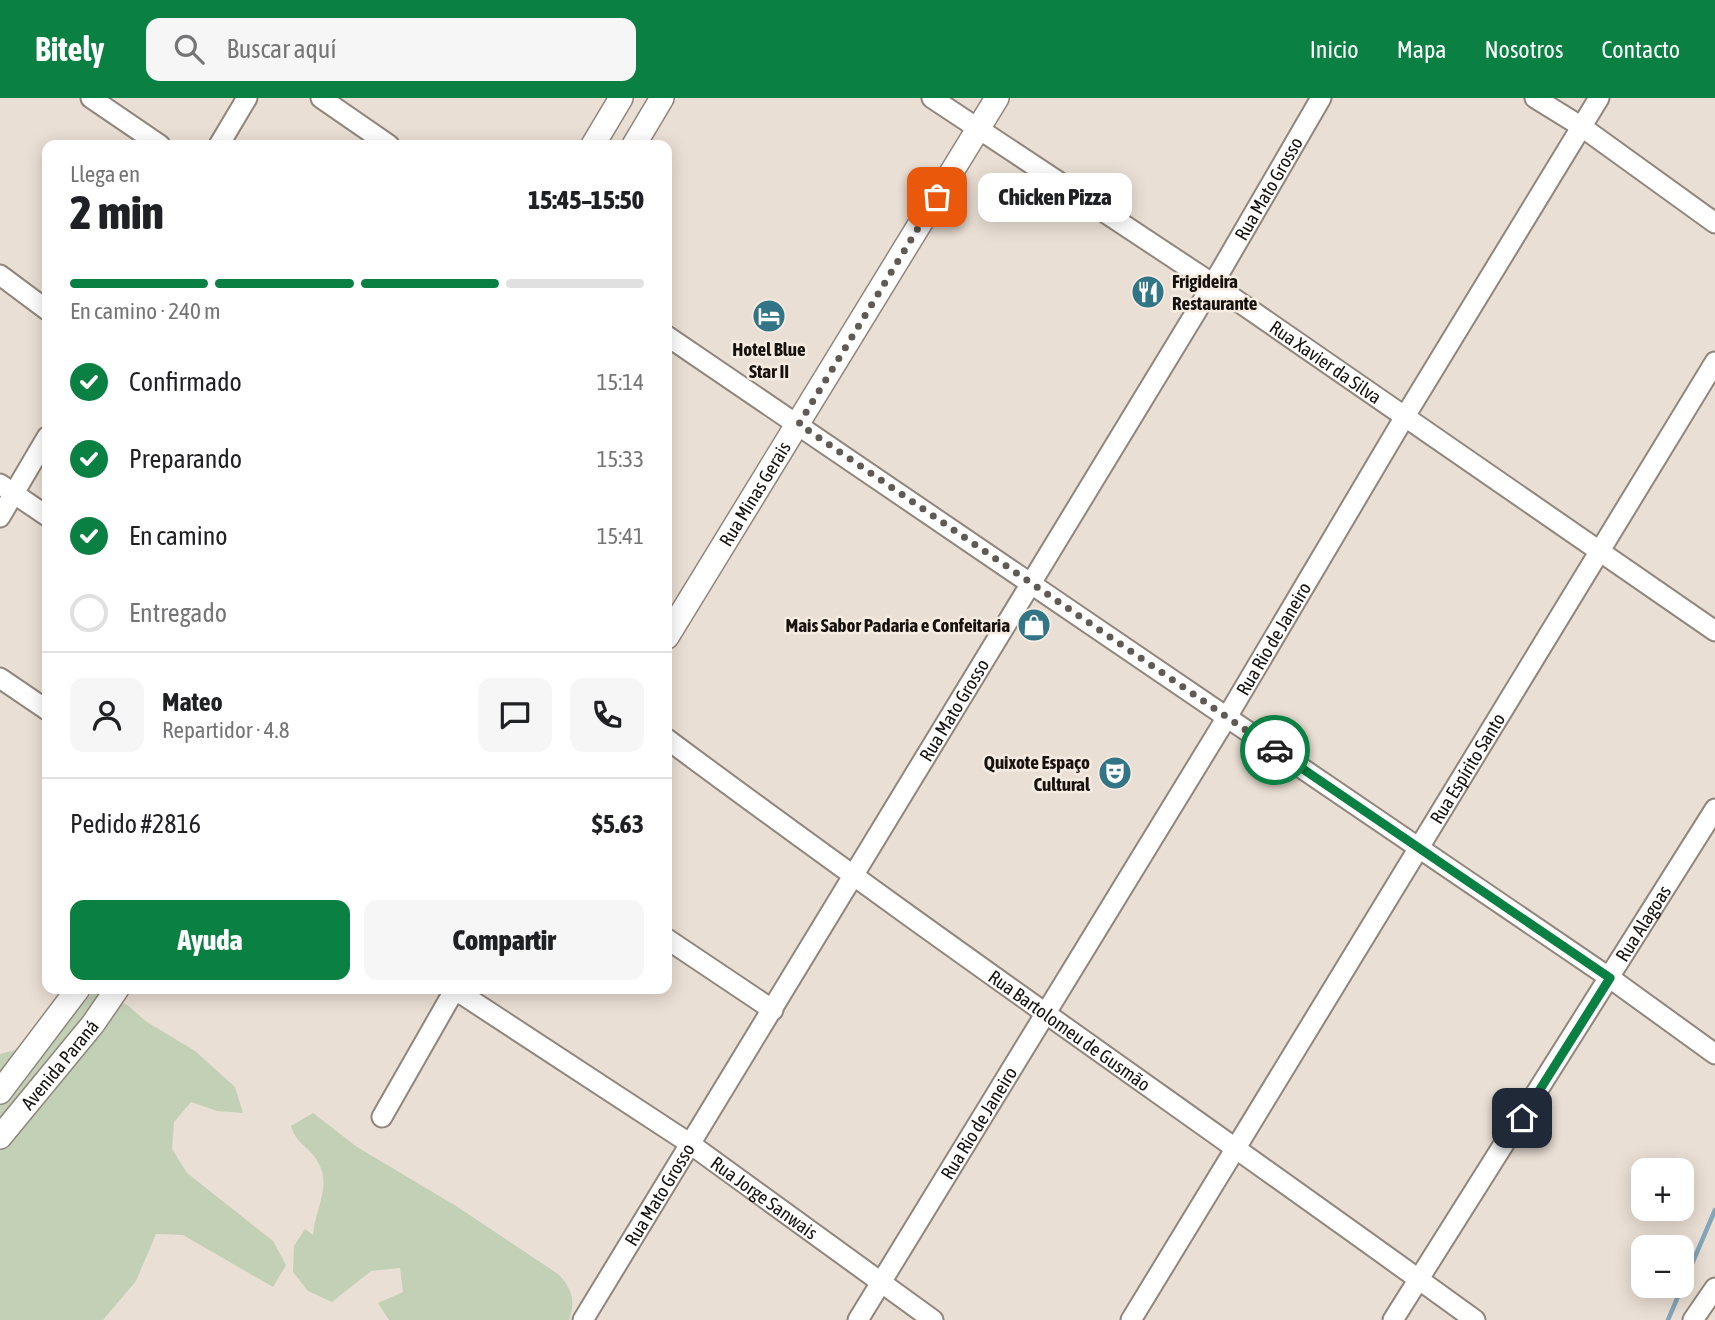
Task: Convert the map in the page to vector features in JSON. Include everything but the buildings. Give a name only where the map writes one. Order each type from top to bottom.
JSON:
[{"type":"main road","points":[[596,140],[621,98]]},
{"type":"main road","points":[[637,140],[662,98]]},
{"type":"main road","name":"Rua Minas Gerais","points":[[672,629],[997,98]]},
{"type":"main road","name":"Avenida Paraná","points":[[0,1092],[74,994]]},
{"type":"main road","name":"Avenida Paraná","points":[[0,1137],[93,1024],[114,994]]},
{"type":"street","points":[[91,98],[153,140]]},
{"type":"street","points":[[222,140],[247,98]]},
{"type":"street","points":[[321,98],[382,140]]},
{"type":"street","name":"Rua Xavier da Silva","points":[[932,98],[1213,284],[1715,631]]},
{"type":"street","name":"Rua Mato Grosso","points":[[583,1320],[1213,284],[1321,98]]},
{"type":"street","points":[[1535,98],[1582,127],[1715,223]]},
{"type":"street","name":"Rua Rio de Janeiro","points":[[858,1320],[1227,717],[1404,418],[1599,98]]},
{"type":"street","points":[[0,275],[42,306]]},
{"type":"street","points":[[672,339],[1610,978],[1715,1054]]},
{"type":"street","name":"Rua Espírito Santo","points":[[1131,1320],[1239,1148],[1715,362]]},
{"type":"street","points":[[0,517],[7,489],[42,444]]},
{"type":"street","points":[[7,489],[42,513]]},
{"type":"street","points":[[0,678],[42,707]]},
{"type":"street","name":"Rua Bartolomeu de Gusmão","points":[[672,744],[1043,1015],[1239,1148],[1475,1320]]},
{"type":"street","name":"Rua Alagoas","points":[[1393,1320],[1715,810]]},
{"type":"street","points":[[672,942],[773,1010]]},
{"type":"street","points":[[382,1116],[451,994]]},
{"type":"street","name":"Rua Jorge Sanwais","points":[[462,994],[690,1143],[880,1284],[933,1320]]},
{"type":"street","points":[[1693,1320],[1715,1288]]},
{"type":"green space","points":[[91,994],[105,994],[127,1005],[147,1022],[195,1051],[235,1087],[243,1113],[217,1111],[191,1102],[174,1122],[172,1149],[187,1173],[273,1241],[286,1265],[273,1287],[183,1235],[156,1234],[136,1281],[103,1320],[0,1320],[0,1054],[53,1040]]},
{"type":"green space","points":[[313,1113],[357,1147],[456,1206],[558,1274],[567,1284],[571,1295],[569,1320],[389,1320],[378,1303],[403,1292],[400,1268],[371,1271],[332,1302],[308,1291],[293,1272],[294,1246],[305,1229],[313,1235],[322,1195],[323,1176],[314,1156],[298,1139],[291,1126]]},
{"type":"waterway","points":[[1668,1320],[1715,1210]]},
{"type":"way so far","points":[[937,197],[799,424],[1275,750]]},
{"type":"place","name":"Chicken Pizza","points":[[937,197]]},
{"type":"place","name":"Frigideira Restaurante","points":[[1148,292]]},
{"type":"place","name":"Hotel Blue Star II","points":[[769,316]]},
{"type":"place","name":"Mais Sabor Padaria e Confeitaria","points":[[1034,625]]},
{"type":"place","name":"Quixote Espaço Cultural","points":[[1115,773]]},
{"type":"route","points":[[1275,750],[1610,978],[1522,1118]]}]
